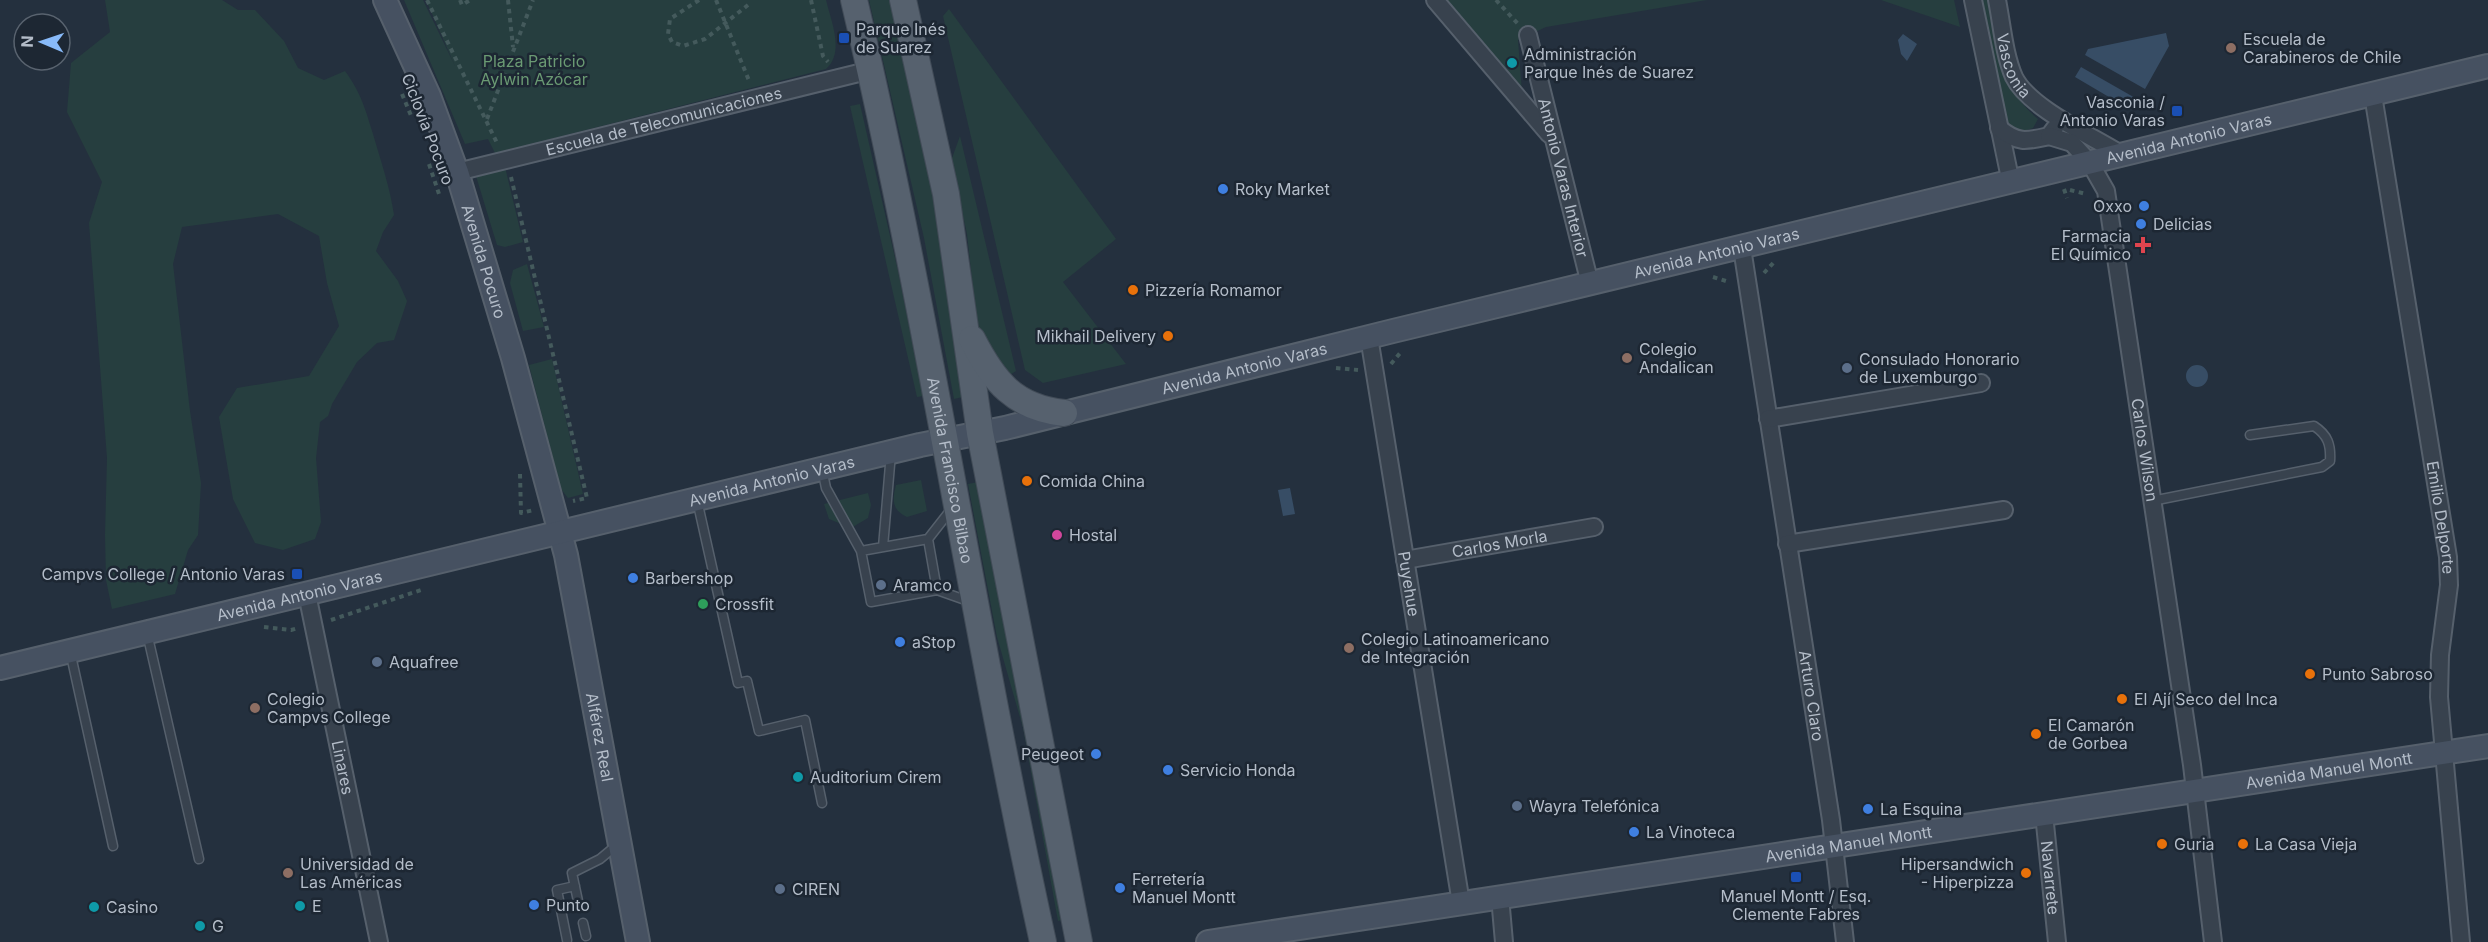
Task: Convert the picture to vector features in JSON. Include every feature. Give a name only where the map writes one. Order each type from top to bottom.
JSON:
[{"type":"main road","name":"Avenida Pocuro","points":[[385,0],[429,96],[457,172],[504,326],[560,532]]},
{"type":"main road","name":"Avenida Francisco Bilbao","points":[[854,0],[871,70],[946,439],[975,604],[1043,942]]},
{"type":"main road","points":[[903,0],[946,194],[980,433],[1079,942]]},
{"type":"main road","name":"Avenida Antonio Varas","points":[[0,668],[946,439],[1064,414],[1369,337],[2488,66]]},
{"type":"main road","points":[[966,325],[986,364],[1009,393],[1031,406],[1064,414]]},
{"type":"main road","name":"Alférez Real","points":[[560,532],[638,942]]},
{"type":"main road","name":"Avenida Manuel Montt","points":[[1208,942],[2488,746]]},
{"type":"street","points":[[1435,0],[1552,137]]},
{"type":"street","name":"Vasconia","points":[[1973,0],[2011,183]]},
{"type":"street","name":"Vasconia","points":[[1997,0],[2014,76],[2027,94],[2056,115],[2122,154]]},
{"type":"street","name":"Antonio Varas Interior","points":[[1528,35],[1590,284]]},
{"type":"street","name":"Escuela de Telecomunicaciones","points":[[457,172],[871,70]]},
{"type":"street","name":"Emilio Delporte","points":[[2373,95],[2448,557],[2449,585],[2439,674],[2443,753],[2461,942]]},
{"type":"street","points":[[1999,128],[2010,136],[2024,141],[2049,136],[2055,129],[2056,115]]},
{"type":"street","name":"Carlos Wilson","points":[[2049,136],[2072,142],[2090,163],[2107,196],[2196,791],[2213,942]]},
{"type":"street","name":"Arturo Claro","points":[[1742,248],[1834,846],[1845,942]]},
{"type":"street","name":"Puyehue","points":[[1369,337],[1461,903]]},
{"type":"street","points":[[1768,419],[1981,383]]},
{"type":"street","points":[[1787,544],[2004,510]]},
{"type":"street","name":"Carlos Morla","points":[[1405,560],[1594,527]]},
{"type":"street","name":"Linares","points":[[308,594],[379,942]]},
{"type":"street","name":"Navarrete","points":[[2044,814],[2057,942]]},
{"type":"street","points":[[1500,897],[1504,942]]},
{"type":"lane","points":[[2152,501],[2322,467],[2330,462],[2331,448],[2325,433],[2314,426],[2250,435]]},
{"type":"lane","points":[[883,547],[891,453]]},
{"type":"lane","points":[[822,469],[826,488],[861,551],[871,602],[937,590],[975,604]]},
{"type":"lane","points":[[697,499],[738,683],[747,681],[759,731],[805,720],[822,803]]},
{"type":"lane","points":[[861,551],[928,539],[957,502]]},
{"type":"lane","points":[[928,539],[937,590]]},
{"type":"lane","points":[[147,632],[198,859]]},
{"type":"lane","points":[[70,651],[113,846]]},
{"type":"lane","points":[[578,901],[572,873],[600,859],[618,843]]},
{"type":"lane","points":[[567,940],[557,890],[575,886]]},
{"type":"lane","points":[[583,923],[586,936]]},
{"type":"path","points":[[428,0],[505,160],[530,251],[587,498]]},
{"type":"path","points":[[460,0],[462,4],[470,0]]},
{"type":"path","points":[[508,0],[514,50]]},
{"type":"path","points":[[487,120],[533,0]]},
{"type":"path","points":[[699,0],[670,19],[668,34],[672,42],[683,46],[705,39],[748,6]]},
{"type":"path","points":[[716,0],[727,22],[755,99]]},
{"type":"path","points":[[811,0],[823,56],[841,78]]},
{"type":"path","points":[[1496,0],[1528,35]]},
{"type":"path","name":"Ciclovía Pocuro","points":[[399,86],[412,119]]},
{"type":"path","name":"Ciclovía Pocuro","points":[[428,161],[442,199]]},
{"type":"path","points":[[1392,368],[1398,361]]},
{"type":"path","points":[[520,472],[521,513]]},
{"type":"green space","points":[[105,0],[222,0],[238,10],[255,10],[284,41],[298,68],[324,80],[345,71],[365,108],[385,174],[394,215],[383,232],[376,251],[398,281],[407,301],[394,340],[377,343],[357,362],[332,404],[328,416],[320,422],[316,458],[321,522],[315,539],[283,550],[255,543],[233,499],[219,417],[237,388],[309,376],[339,326],[327,283],[319,236],[278,214],[182,227],[173,264],[201,483],[198,535],[188,550],[175,594],[112,609],[106,580],[107,458],[89,223],[102,182],[67,112],[72,62],[110,32]]},
{"type":"green space","name":"Plaza Patricio Aylwin Azócar","points":[[404,0],[423,0],[455,66],[426,0],[826,0],[835,36],[835,54],[826,69],[495,153],[488,139],[465,144]]},
{"type":"green space","points":[[869,0],[895,0],[949,260],[967,396],[954,399],[924,238]]},
{"type":"green space","points":[[1443,0],[1707,0],[1546,27],[1518,40],[1522,93]]},
{"type":"green space","points":[[1881,0],[1954,0],[1960,27]]},
{"type":"green space","points":[[1980,0],[1987,0],[1997,49],[2008,80],[2026,107],[2038,119],[2033,128],[2018,133],[2004,126]]},
{"type":"green space","points":[[949,9],[1116,239],[1063,282],[1126,364],[1043,383],[1025,370],[943,16]]},
{"type":"green space","points":[[860,104],[898,271],[923,396],[917,397],[850,106]]},
{"type":"green space","points":[[960,136],[1016,371],[1008,376],[980,330],[976,316],[967,234],[951,161]]},
{"type":"green space","points":[[505,167],[523,242],[505,247],[497,245],[476,176],[479,171]]},
{"type":"green space","points":[[527,264],[544,327],[523,331],[510,283],[513,270]]},
{"type":"green space","points":[[552,359],[583,494],[568,498],[561,489],[529,365]]},
{"type":"green space","points":[[921,480],[927,511],[907,517],[898,511],[894,504],[896,485]]},
{"type":"green space","points":[[978,482],[1062,920],[1058,921],[1023,728],[997,637],[968,484]]},
{"type":"green space","points":[[868,493],[871,505],[868,518],[851,528],[829,519],[824,504]]},
{"type":"water","points":[[2166,33],[2169,46],[2145,89],[2085,55],[2088,49]]},
{"type":"water","points":[[1903,34],[1917,44],[1907,61],[1901,54],[1898,40]]},
{"type":"water","points":[[2081,67],[2137,99],[2131,110],[2075,77]]},
{"type":"water","points":[[2197,365],[2205,368],[2208,376],[2205,384],[2197,387],[2189,384],[2186,376],[2189,368]]},
{"type":"water","points":[[1290,488],[1295,514],[1283,516],[1278,490]]},
{"type":"place","name":"Parque Inés de Suarez","points":[[844,38]]},
{"type":"place","name":"Escuela de Carabineros de Chile","points":[[2231,48]]},
{"type":"place","name":"Administración Parque Inés de Suarez","points":[[1512,63]]},
{"type":"place","name":"Vasconia / Antonio Varas","points":[[2177,111]]},
{"type":"place","name":"Roky Market","points":[[1223,189]]},
{"type":"place","name":"Oxxo","points":[[2144,206]]},
{"type":"place","name":"Delicias","points":[[2141,224]]},
{"type":"place","name":"Farmacia El Químico","points":[[2143,245]]},
{"type":"place","name":"Pizzería Romamor","points":[[1133,290]]},
{"type":"place","name":"Mikhail Delivery","points":[[1168,336]]},
{"type":"place","name":"Colegio Andalican","points":[[1627,358]]},
{"type":"place","name":"Consulado Honorario de Luxemburgo","points":[[1847,368]]},
{"type":"place","name":"Comida China","points":[[1027,481]]},
{"type":"place","name":"Hostal","points":[[1057,535]]},
{"type":"place","name":"Campvs College / Antonio Varas","points":[[297,574]]},
{"type":"place","name":"Barbershop","points":[[633,578]]},
{"type":"place","name":"Aramco","points":[[881,585]]},
{"type":"place","name":"Crossfit","points":[[703,604]]},
{"type":"place","name":"aStop","points":[[900,642]]},
{"type":"place","name":"Colegio Latinoamericano de Integración","points":[[1349,648]]},
{"type":"place","name":"Aquafree","points":[[377,662]]},
{"type":"place","name":"Punto Sabroso","points":[[2310,674]]},
{"type":"place","name":"El Ají Seco del Inca","points":[[2122,699]]},
{"type":"place","name":"Colegio Campvs College","points":[[255,708]]},
{"type":"place","name":"El Camarón de Gorbea","points":[[2036,734]]},
{"type":"place","name":"Peugeot","points":[[1096,754]]},
{"type":"place","name":"Servicio Honda","points":[[1168,770]]},
{"type":"place","name":"Auditorium Cirem","points":[[798,777]]},
{"type":"place","name":"Wayra Telefónica","points":[[1517,806]]},
{"type":"place","name":"La Esquina","points":[[1868,809]]},
{"type":"place","name":"La Vinoteca","points":[[1634,832]]},
{"type":"place","name":"Guria","points":[[2162,844]]},
{"type":"place","name":"La Casa Vieja","points":[[2243,844]]},
{"type":"place","name":"Universidad de Las Américas","points":[[288,873]]},
{"type":"place","name":"Hipersandwich - Hiperpizza","points":[[2026,873]]},
{"type":"place","name":"Manuel Montt / Esq. Clemente Fabres","points":[[1796,877]]},
{"type":"place","name":"Ferretería Manuel Montt","points":[[1120,888]]},
{"type":"place","name":"CIREN","points":[[780,889]]},
{"type":"place","name":"Punto","points":[[534,905]]},
{"type":"place","name":"E","points":[[300,906]]},
{"type":"place","name":"Casino","points":[[94,907]]},
{"type":"place","name":"G","points":[[200,926]]}]
